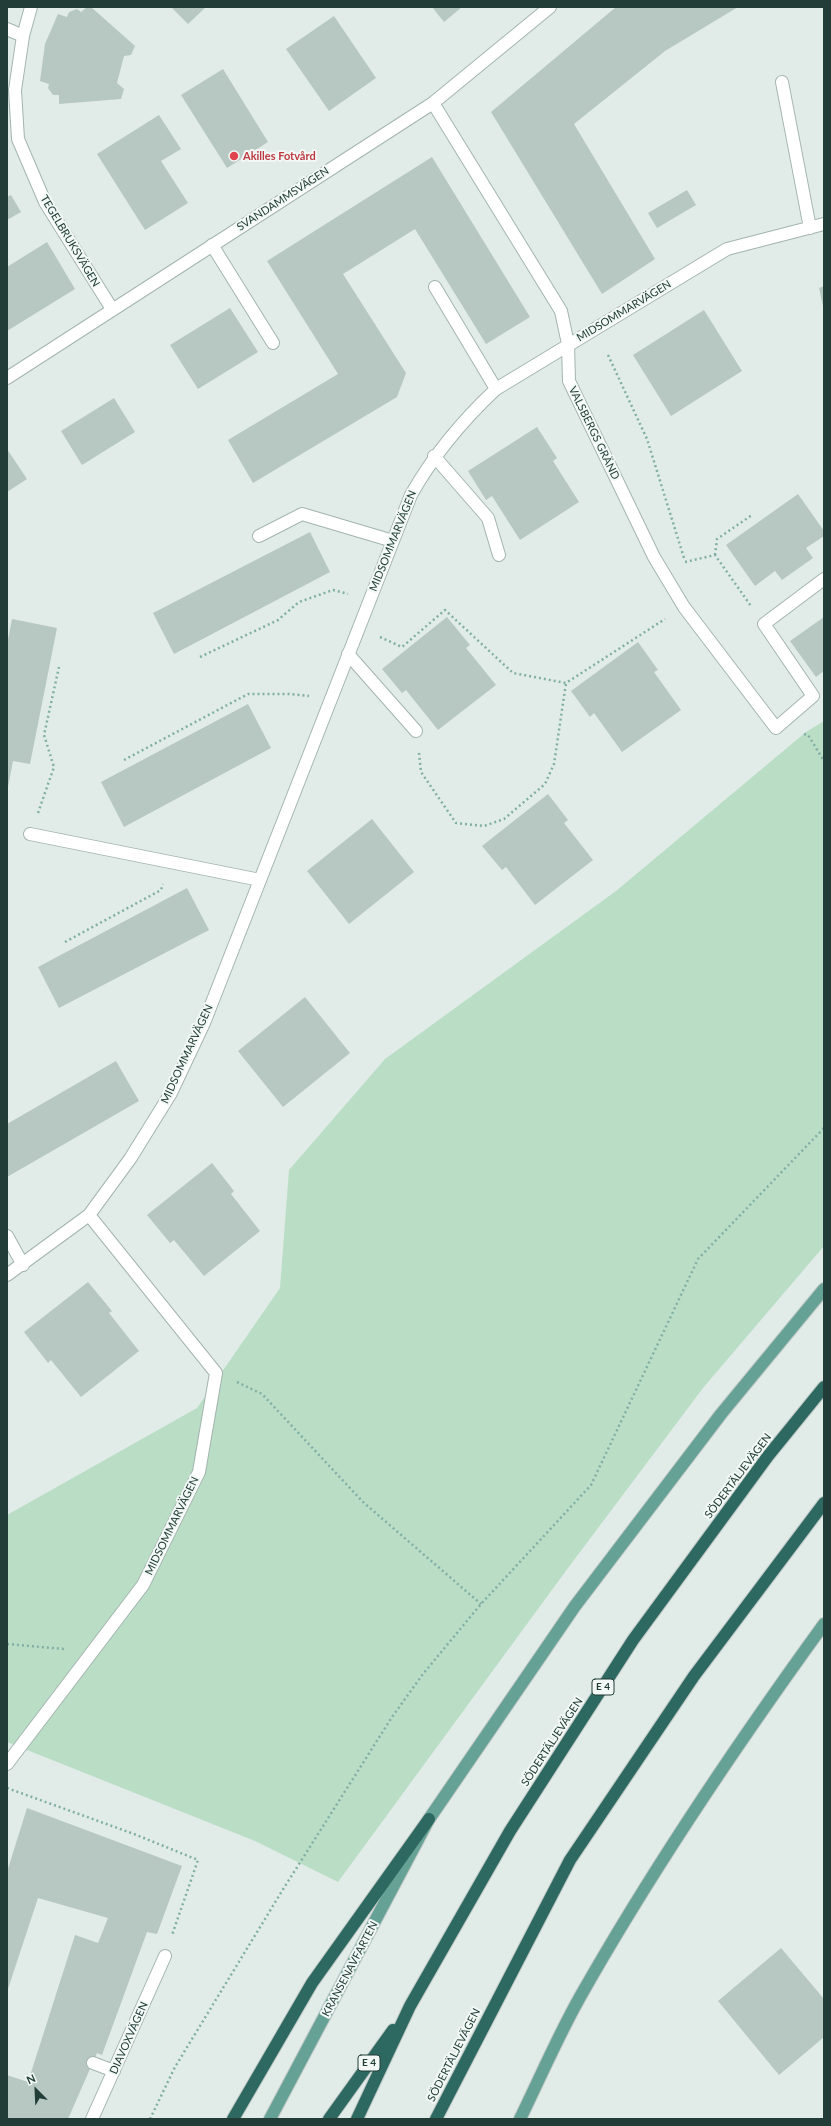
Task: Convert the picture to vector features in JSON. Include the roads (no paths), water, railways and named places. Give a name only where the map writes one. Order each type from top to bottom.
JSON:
[{"type":"highway","name":"SÖDERTÄLJEVÄGEN","points":[[357,2119],[410,2006],[510,1831],[633,1640],[768,1456],[824,1387]]},
{"type":"highway","name":"SÖDERTÄLJEVÄGEN","points":[[437,2118],[570,1860],[694,1676],[824,1503]]},
{"type":"highway","points":[[233,2119],[312,1983],[429,1819]]},
{"type":"highway","name":"E 4","points":[[329,2119],[410,2006]]},
{"type":"main road","points":[[429,1819],[575,1606],[721,1414],[824,1288]]},
{"type":"main road","points":[[520,2119],[580,1998],[652,1874],[784,1679],[824,1624]]},
{"type":"main road","name":"KRANSENAVFARTEN","points":[[270,2119],[429,1819]]},
{"type":"street","name":"TEGELBRUKSVÄGEN","points":[[31,7],[23,36],[15,90],[18,139],[45,202],[112,309]]},
{"type":"street","name":"SVANDAMMSVÄGEN","points":[[7,378],[433,103],[550,7]]},
{"type":"street","points":[[7,29],[23,36]]},
{"type":"street","points":[[782,82],[810,228]]},
{"type":"street","name":"VALSBERGS GRÄND","points":[[433,103],[561,311],[568,344],[569,381],[654,557],[684,607],[776,728],[813,696],[764,624],[824,579]]},
{"type":"street","name":"MIDSOMMARVÄGEN","points":[[7,1275],[23,1265],[89,1215],[130,1159],[171,1093],[204,1023],[411,495],[434,456],[469,414],[496,389],[727,249],[824,224]]},
{"type":"street","points":[[212,245],[273,343]]},
{"type":"street","points":[[435,287],[496,389]]},
{"type":"street","points":[[434,456],[488,518],[499,555]]},
{"type":"street","points":[[259,536],[302,514],[393,541]]},
{"type":"street","points":[[348,654],[416,730]]},
{"type":"street","points":[[30,834],[260,880]]},
{"type":"street","name":"MIDSOMMARVÄGEN","points":[[7,1764],[143,1585],[199,1472],[216,1373],[89,1215]]},
{"type":"street","points":[[7,1236],[23,1265]]},
{"type":"street","name":"DIAVOXVÄGEN","points":[[92,2119],[165,1956]]},
{"type":"street","points":[[93,2063],[114,2072]]},
{"type":"place","name":"Akilles Fotvård","points":[[234,156]]}]
